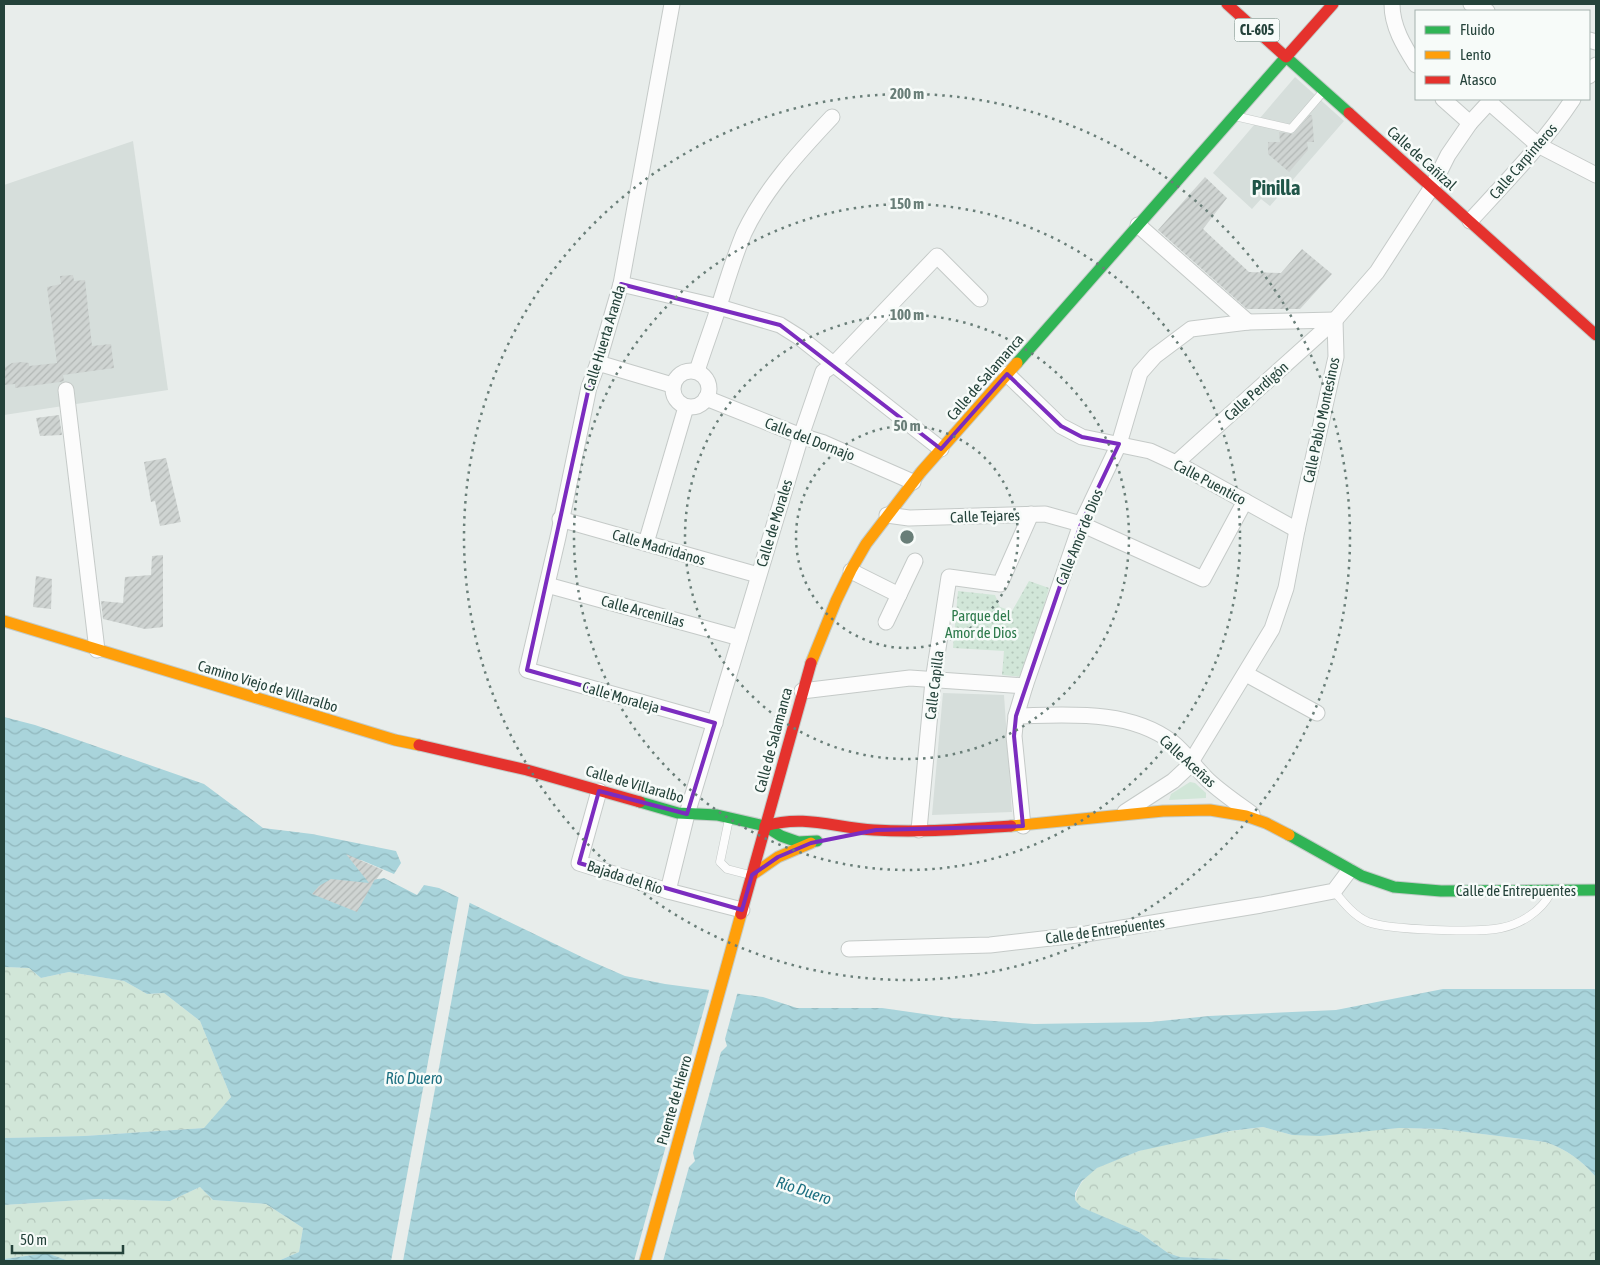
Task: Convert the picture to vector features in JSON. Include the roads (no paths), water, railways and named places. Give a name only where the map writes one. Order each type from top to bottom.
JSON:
[{"type":"main road","name":"Calle de Cañizal","points":[[1227,4],[1596,335]]},
{"type":"main road","name":"Calle de Salamanca","points":[[732,946],[802,691],[821,635],[860,554],[887,515],[941,449],[1332,4]]},
{"type":"main road","name":"Camino Viejo de Villaralbo","points":[[4,621],[376,735],[527,770]]},
{"type":"main road","name":"Calle de Villaralbo","points":[[527,770],[625,799],[687,814],[717,815],[765,826]]},
{"type":"main road","name":"Calle de Entrepuentes","points":[[765,826],[780,821],[795,820],[833,823],[876,830],[919,830],[1023,826],[1120,815],[1212,810],[1231,812],[1261,821],[1349,871],[1385,885],[1409,889],[1451,891],[1596,890]]},
{"type":"main road","name":"Calle de Entrepuentes","points":[[765,826],[781,836],[804,842],[876,830]]},
{"type":"main road","name":"Calle de Entrepuentes","points":[[752,875],[766,864],[784,854],[827,839]]},
{"type":"main road","name":"Puente de Hierro","points":[[645,1261],[732,946]]},
{"type":"street","name":"Calle Huerta Aranda","points":[[527,670],[588,386],[598,363],[621,284],[672,4]]},
{"type":"street","points":[[1392,4],[1392,17],[1404,46],[1415,63]]},
{"type":"street","points":[[1471,4],[1485,10]]},
{"type":"street","points":[[1444,100],[1470,123]]},
{"type":"street","name":"Calle Carpinteros","points":[[1470,221],[1538,145],[1572,100]]},
{"type":"street","points":[[1335,320],[1377,272],[1432,187],[1448,155],[1470,123],[1491,101],[1538,145],[1596,174]]},
{"type":"street","points":[[697,371],[732,262],[745,232],[758,208],[788,166],[832,117]]},
{"type":"street","points":[[1138,225],[1248,322]]},
{"type":"street","name":"Calle de Morales","points":[[668,891],[687,814],[758,575],[800,436],[823,372],[833,365],[937,256],[980,299]]},
{"type":"street","points":[[621,284],[719,306],[780,325],[799,337],[941,449]]},
{"type":"street","name":"Calle Amor de Dios","points":[[1023,826],[1014,736],[1016,716],[1081,524],[1119,444],[1140,373],[1155,356],[1190,329],[1248,322],[1335,320]]},
{"type":"street","name":"Calle Perdigón","points":[[1176,463],[1335,320]]},
{"type":"street","name":"Calle Pablo Montesinos","points":[[1120,815],[1173,781],[1192,762],[1272,630],[1286,588],[1297,530],[1336,357],[1335,320]]},
{"type":"street","points":[[598,363],[672,385]]},
{"type":"street","points":[[697,371],[706,378],[708,383],[709,388],[706,398],[698,406],[686,406],[675,398],[672,385],[681,372],[697,371]]},
{"type":"street","name":"Calle Puentico","points":[[1007,374],[1061,426],[1082,438],[1150,451],[1176,463],[1297,530]]},
{"type":"street","points":[[66,390],[97,650]]},
{"type":"street","name":"Calle del Dornajo","points":[[706,398],[800,436],[824,442],[913,482]]},
{"type":"street","points":[[646,543],[686,406]]},
{"type":"street","name":"Calle Tejares","points":[[887,515],[909,518],[1045,514],[1081,524],[1203,579],[1246,501]]},
{"type":"street","name":"Calle Capilla","points":[[919,830],[934,681],[949,577],[1000,584],[1031,514]]},
{"type":"street","name":"Calle Madridanos","points":[[560,519],[758,575]]},
{"type":"street","points":[[886,622],[915,560]]},
{"type":"street","points":[[851,570],[899,595]]},
{"type":"street","name":"Calle Arcenillas","points":[[546,585],[740,638]]},
{"type":"street","name":"Calle Moraleja","points":[[527,670],[715,723]]},
{"type":"street","points":[[1246,674],[1317,712]]},
{"type":"street","points":[[802,691],[910,678],[1025,686]]},
{"type":"street","name":"Calle Aceñas","points":[[1016,716],[1066,715],[1116,718],[1155,732],[1173,743],[1218,788],[1261,821]]},
{"type":"street","name":"Bajada del Río","points":[[599,790],[579,863],[668,891],[742,910]]},
{"type":"street","points":[[1334,891],[1349,871]]},
{"type":"street","name":"Calle de Entrepuentes","points":[[849,949],[990,945],[1086,934],[1334,891]]},
{"type":"lane","points":[[1234,116],[1291,129],[1324,91]]},
{"type":"lane","points":[[730,817],[720,862],[727,869],[752,875]]},
{"type":"lane","points":[[1334,891],[1345,905],[1367,922],[1398,927],[1469,930],[1502,928],[1524,919],[1544,906],[1552,890]]},
{"type":"water","name":"Río Duero","points":[[4,717],[35,725],[204,784],[263,828],[312,834],[396,851],[401,863],[394,874],[361,860],[352,861],[365,875],[374,879],[384,878],[417,895],[424,885],[439,888],[625,976],[665,984],[763,997],[797,1008],[882,1008],[952,1018],[1034,1024],[1151,1022],[1209,1016],[1336,1010],[1443,989],[1596,989],[1596,1177],[1574,1156],[1545,1142],[1442,1129],[1399,1128],[1320,1136],[1292,1135],[1263,1127],[1230,1131],[1139,1151],[1097,1168],[1082,1181],[1075,1193],[1075,1200],[1081,1207],[1139,1232],[1168,1253],[1180,1257],[1240,1261],[278,1261],[299,1252],[303,1228],[266,1204],[213,1200],[200,1187],[170,1201],[97,1199],[4,1205],[4,1138],[84,1136],[204,1128],[231,1097],[200,1021],[164,993],[147,994],[124,981],[69,972],[41,978],[29,968],[4,967]]},
{"type":"water","points":[[47,1253],[69,1261],[4,1261],[4,1259]]},
{"type":"district","name":"Pinilla","points":[[1276,187]]},
{"type":"park label","name":"Parque del Amor de Dios","points":[[981,624]]}]
